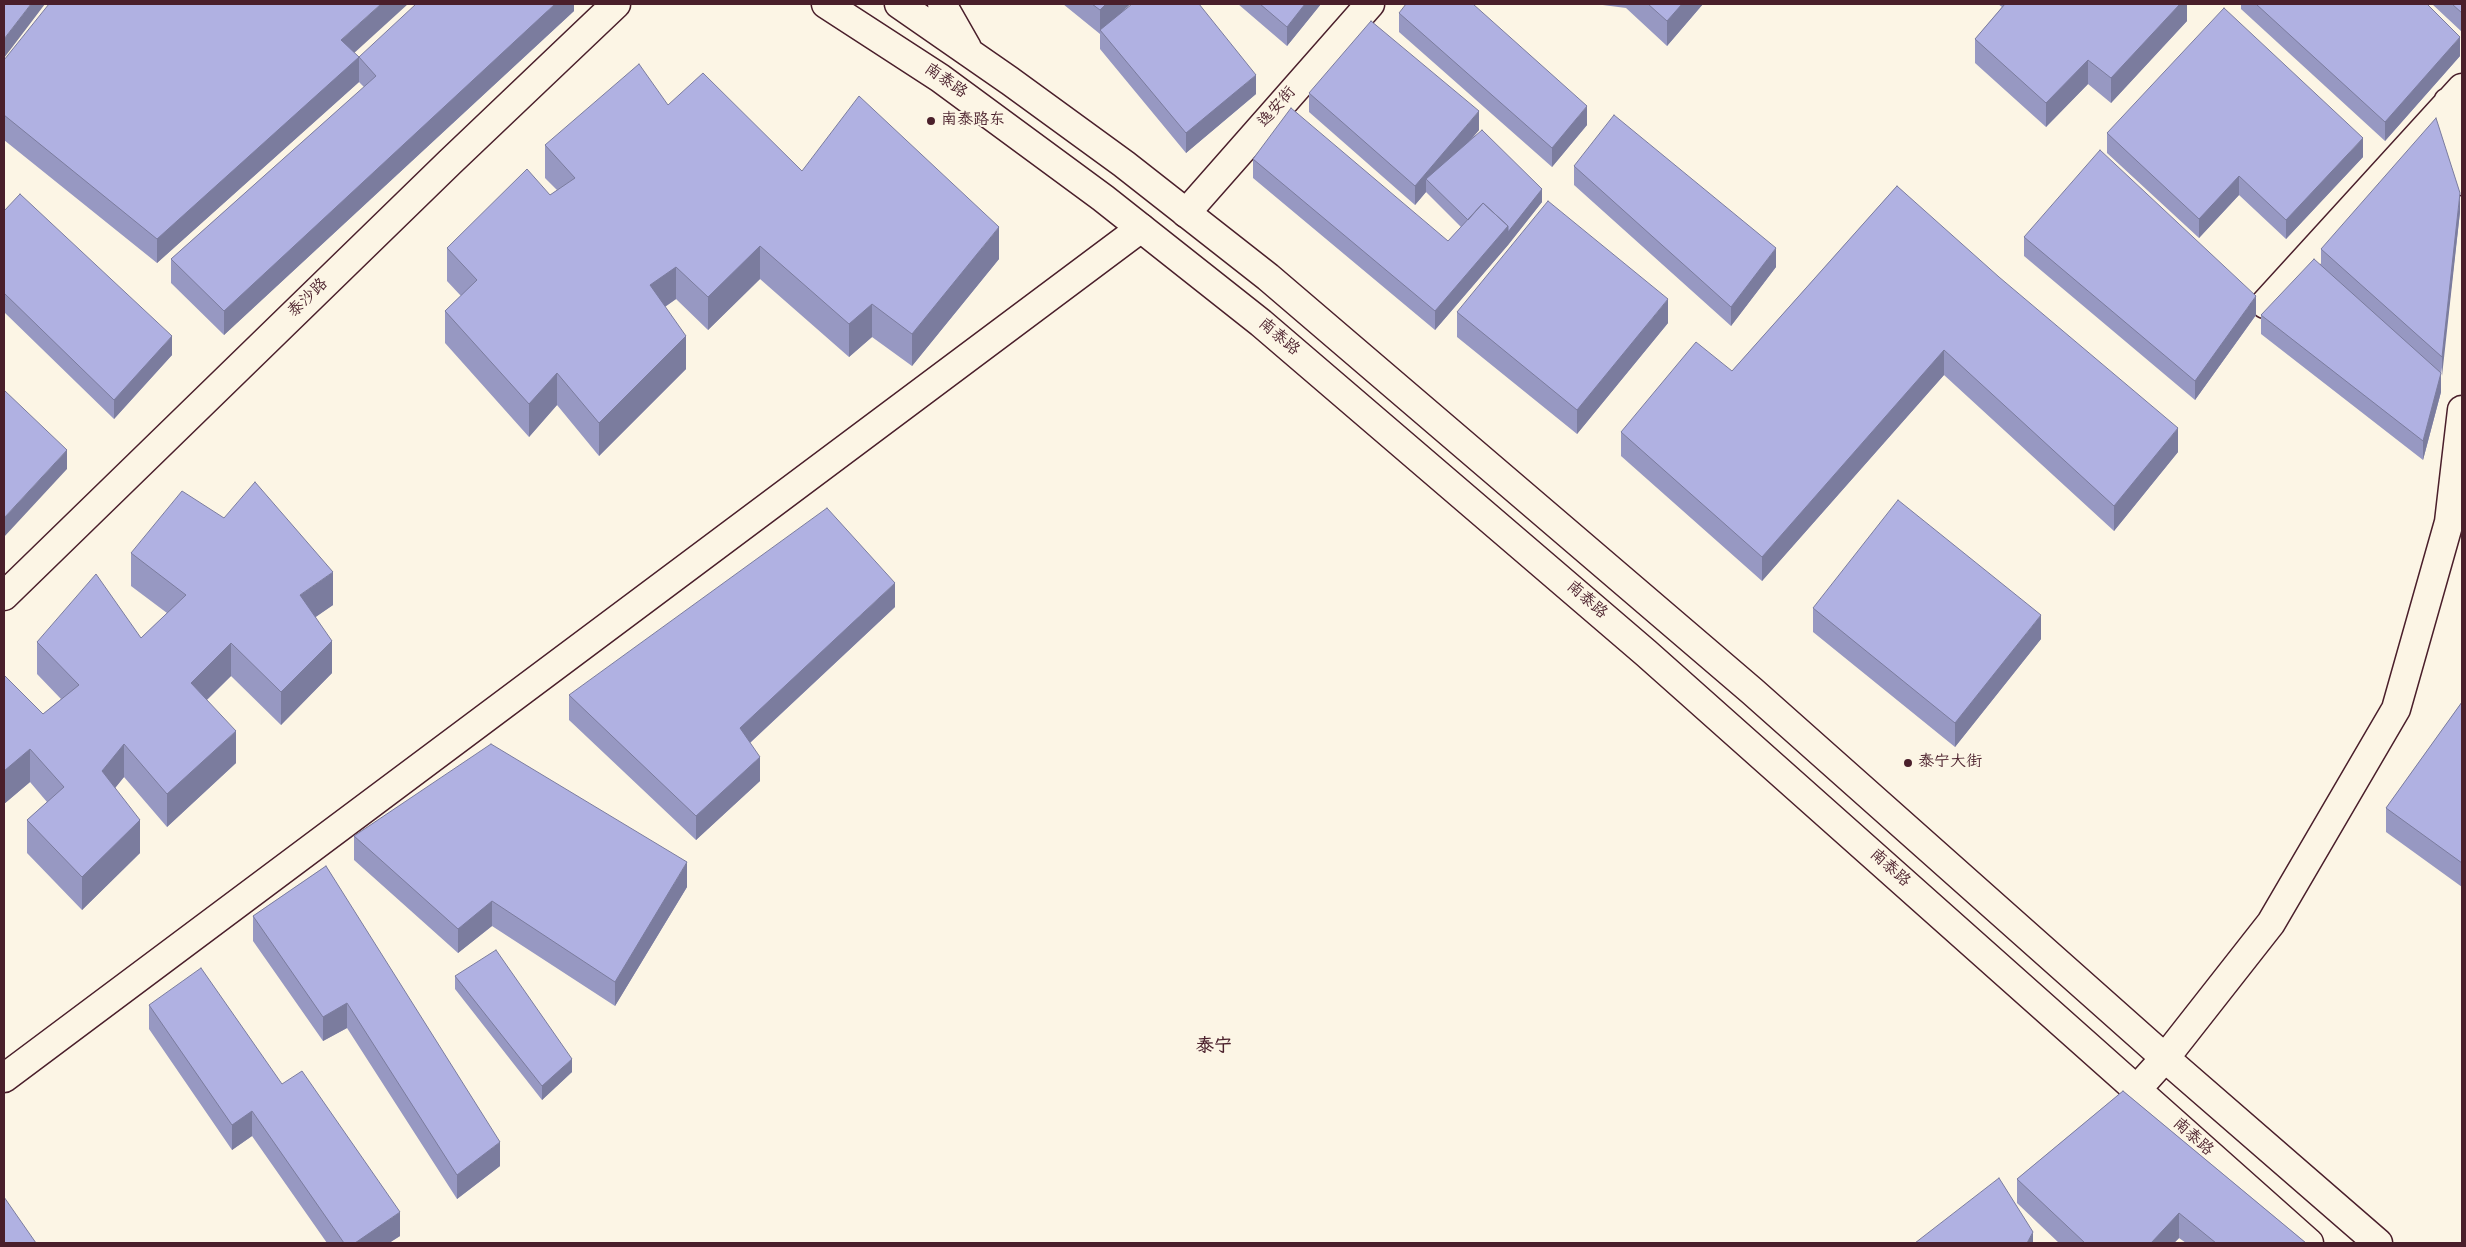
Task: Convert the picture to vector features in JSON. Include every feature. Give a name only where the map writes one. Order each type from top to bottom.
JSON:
[{"type":"main road","name":"泰沙路","points":[[4,596],[436,176],[616,4]]},
{"type":"main road","name":"南泰路","points":[[826,4],[940,78],[1141,228],[1261,323],[1646,653],[2309,1243]]},
{"type":"main road","points":[[899,4],[1116,159],[1268,276],[1752,691],[2165,1058],[2378,1243]]},
{"type":"main road","points":[[942,4],[970,53]]},
{"type":"main road","name":"逸安街","points":[[1186,213],[1370,4]]},
{"type":"main road","points":[[2455,95],[2462,181]]},
{"type":"main road","points":[[2265,304],[2455,95]]},
{"type":"main road","points":[[4,1078],[1141,228]]},
{"type":"main road","points":[[2137,1090],[2165,1058],[2271,923],[2396,709],[2449,522],[2462,410]]},
{"type":"building","points":[[4,4],[31,4],[4,39]]},
{"type":"building","points":[[49,4],[381,4],[341,40],[359,57],[157,239],[4,115],[4,60]]},
{"type":"building","points":[[416,4],[555,4],[224,311],[171,259],[376,76],[359,57]]},
{"type":"building","points":[[1092,4],[1106,4],[1100,10]]},
{"type":"building","points":[[1132,4],[1199,4],[1256,75],[1186,133],[1100,30]]},
{"type":"building","points":[[1260,4],[1305,4],[1287,27]]},
{"type":"building","points":[[1406,4],[1473,4],[1587,106],[1552,148],[1399,13]]},
{"type":"building","points":[[1648,4],[1682,4],[1667,21]]},
{"type":"building","points":[[2005,4],[2180,4],[2111,78],[2088,60],[2046,103],[1975,39]]},
{"type":"building","points":[[2256,4],[2427,4],[2460,37],[2385,122]]},
{"type":"building","points":[[2452,4],[2462,4],[2462,13]]},
{"type":"building","points":[[2224,8],[2363,138],[2286,220],[2239,176],[2199,219],[2107,133]]},
{"type":"building","points":[[1371,21],[1479,111],[1415,186],[1309,93]]},
{"type":"building","points":[[639,64],[668,105],[703,73],[802,171],[859,96],[999,227],[912,334],[872,304],[849,324],[760,246],[708,297],[676,267],[650,285],[686,336],[599,423],[557,373],[529,404],[445,311],[477,280],[447,248],[527,169],[550,195],[575,178],[545,145]]},
{"type":"building","points":[[1291,108],[1448,241],[1483,203],[1508,226],[1435,311],[1253,159]]},
{"type":"building","points":[[1614,115],[1776,248],[1731,307],[1574,166]]},
{"type":"building","points":[[2436,118],[2460,193],[2442,357],[2321,249]]},
{"type":"building","points":[[1482,130],[1542,189],[1508,232],[1508,226],[1483,203],[1468,220],[1426,179]]},
{"type":"building","points":[[2100,150],[2256,296],[2195,381],[2024,237]]},
{"type":"building","points":[[1897,186],[1999,277],[2178,428],[2114,506],[1944,350],[1762,557],[1621,432],[1696,342],[1732,371]]},
{"type":"building","points":[[20,194],[172,336],[114,400],[4,293],[4,211]]},
{"type":"building","points":[[1548,201],[1668,299],[1577,410],[1457,312]]},
{"type":"building","points":[[2314,259],[2441,373],[2423,441],[2261,315]]},
{"type":"building","points":[[4,390],[67,450],[4,518]]},
{"type":"building","points":[[255,482],[333,572],[300,595],[332,641],[281,692],[231,643],[191,683],[236,731],[167,794],[124,744],[102,771],[140,820],[82,877],[27,820],[64,787],[30,749],[4,771],[4,675],[43,714],[79,685],[37,642],[96,574],[141,638],[186,595],[131,553],[182,491],[224,518]]},
{"type":"building","points":[[1898,500],[2041,615],[1955,723],[1813,608]]},
{"type":"building","points":[[827,508],[895,583],[740,728],[760,757],[696,816],[569,695]]},
{"type":"building","points":[[2462,702],[2462,863],[2386,808]]},
{"type":"building","points":[[491,744],[687,862],[615,982],[492,901],[458,929],[354,836]]},
{"type":"building","points":[[326,866],[500,1142],[457,1175],[347,1003],[323,1017],[253,916]]},
{"type":"building","points":[[496,950],[572,1059],[542,1086],[455,976]]},
{"type":"building","points":[[201,968],[282,1084],[302,1071],[400,1212],[355,1243],[344,1243],[252,1111],[232,1125],[149,1005]]},
{"type":"building","points":[[2123,1091],[2306,1243],[2216,1243],[2179,1213],[2151,1243],[2085,1243],[2017,1179]]},
{"type":"building","points":[[1999,1178],[2033,1232],[2027,1243],[1915,1243]]},
{"type":"building","points":[[4,1197],[36,1243],[4,1243]]},
{"type":"place","name":"南泰路东","points":[[931,121]]},
{"type":"place","name":"泰宁大街","points":[[1908,763]]},
{"type":"district","name":"泰宁","points":[[1214,1048]]}]
